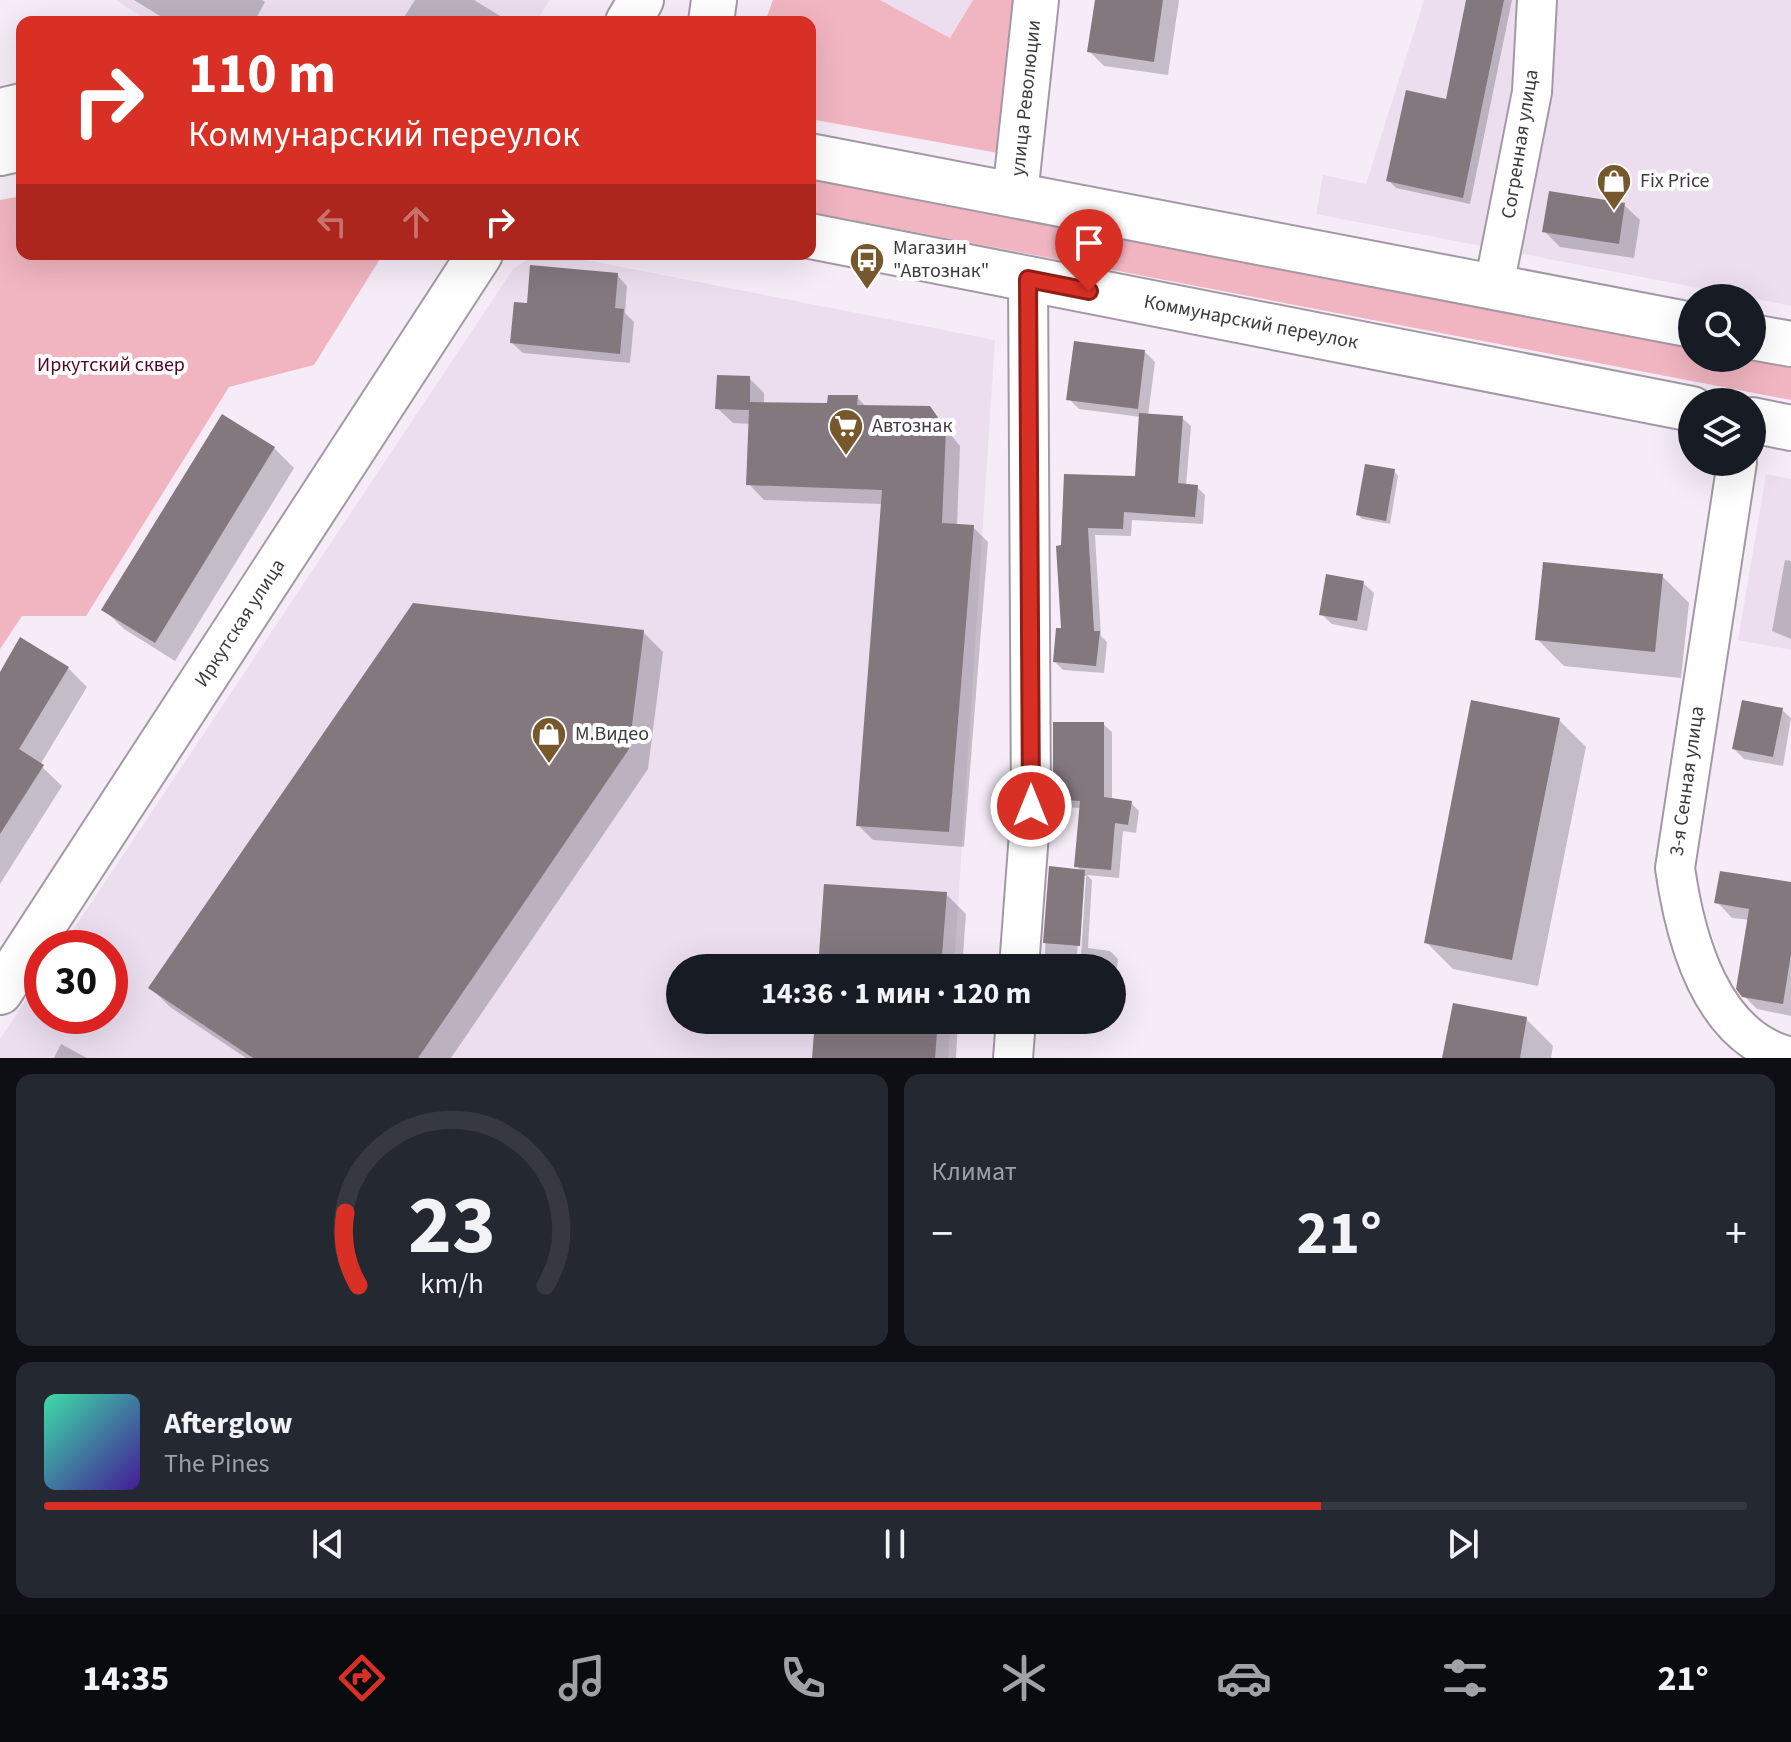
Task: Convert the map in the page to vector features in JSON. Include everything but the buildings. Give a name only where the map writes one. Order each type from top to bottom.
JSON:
[{"type":"main road","name":"улица Революции","points":[[1015,195],[1036,0]]},
{"type":"main road","points":[[816,157],[1678,322]]},
{"type":"main road","name":"Коммунарский переулок","points":[[816,237],[1678,406]]},
{"type":"main road","name":"Иркутская улица","points":[[0,992],[476,260]]},
{"type":"main road","points":[[1766,340],[1791,344]]},
{"type":"main road","points":[[1766,423],[1791,428]]},
{"type":"street","name":"Согренная улица","points":[[1494,286],[1532,92],[1537,0]]},
{"type":"street","points":[[1020,954],[1031,806],[1028,279]]},
{"type":"street","name":"3-я Сенная улица","points":[[1735,476],[1675,868],[1687,935],[1697,964],[1722,1006],[1746,1032],[1774,1053],[1791,1057]]},
{"type":"street","points":[[1013,1058],[1015,1034]]},
{"type":"shaded area","points":[[116,0],[550,0],[540,16],[141,16]]},
{"type":"shaded area","points":[[880,0],[973,0],[950,38]]},
{"type":"shaded area","points":[[1424,0],[1791,0],[1791,306],[1766,301],[1766,284],[1678,284],[1316,214],[1323,175],[1366,184]]},
{"type":"shaded area","points":[[527,260],[586,260],[995,340],[955,954],[666,954],[666,1034],[950,1034],[948,1058],[0,1058],[0,1039],[24,1003],[24,1034],[128,1034],[128,930],[73,930],[513,269]]},
{"type":"shaded area","points":[[1766,474],[1791,479],[1791,650],[1738,640]]},
{"type":"green space","points":[[773,0],[880,0],[950,38],[973,0],[1021,0],[1009,155],[816,120],[816,16],[767,16]]},
{"type":"green space","points":[[816,179],[1678,344],[1678,372],[1766,372],[1766,361],[1791,366],[1791,400],[1766,395],[1766,388],[1728,388],[816,213]]},
{"type":"green space","name":"Иркутский сквер","points":[[16,197],[16,260],[379,260],[314,365],[229,387],[86,616],[22,616],[0,649],[0,200]]},
{"type":"place","name":"Fix Price","points":[[1614,212]]},
{"type":"place","name":"Магазин \"Автознак\"","points":[[867,291]]},
{"type":"place","name":"Автознак","points":[[846,457]]},
{"type":"place","name":"М.Видео","points":[[549,765]]},
{"type":"route","points":[[1031,806],[1028,279],[1089,291]]}]
